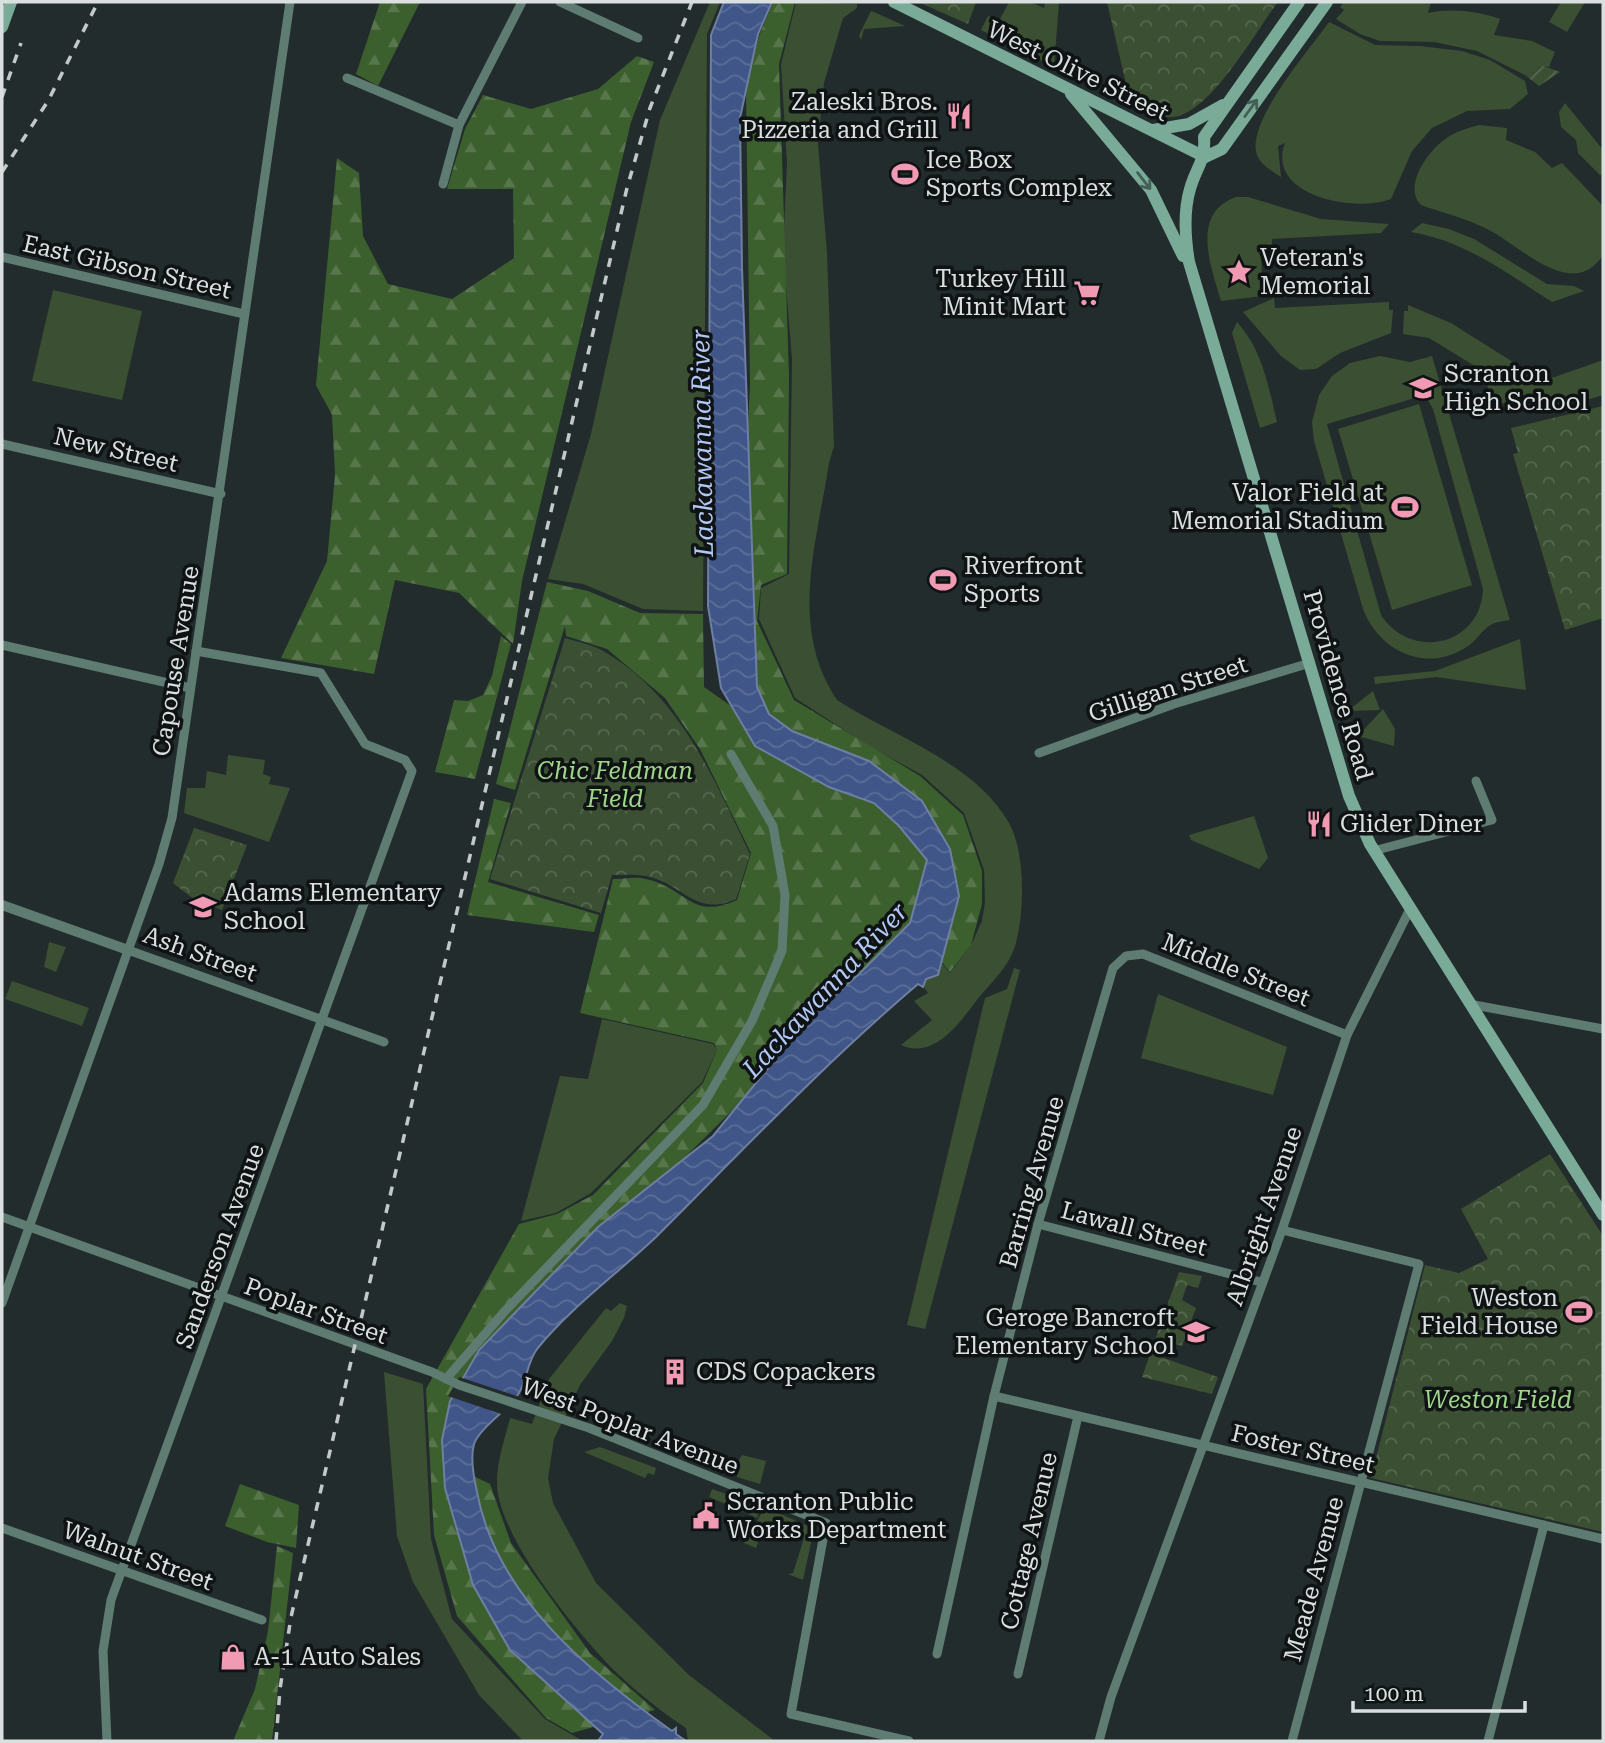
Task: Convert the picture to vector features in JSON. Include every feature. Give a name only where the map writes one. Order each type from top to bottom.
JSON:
[{"type":"main road","points":[[2,27],[11,2]]},
{"type":"main road","name":"West Olive Street","points":[[894,2],[1205,157]]},
{"type":"main road","name":"Providence Road","points":[[1299,2],[1205,137],[1205,157],[1193,179],[1186,207],[1187,248],[1193,277],[1349,796],[1373,850],[1603,1215]]},
{"type":"main road","name":"Providence Road","points":[[1205,157],[1223,149],[1327,2]]},
{"type":"main road","points":[[1069,91],[1151,190],[1193,277]]},
{"type":"main road","points":[[1151,131],[1189,124],[1229,101]]},
{"type":"street","name":"Capouse Avenue","points":[[2,1303],[128,950],[172,818],[221,494],[244,314],[290,2]]},
{"type":"street","points":[[443,184],[459,125],[522,2]]},
{"type":"street","points":[[560,2],[638,38]]},
{"type":"street","points":[[347,78],[459,125]]},
{"type":"street","name":"East Gibson Street","points":[[2,257],[244,314]]},
{"type":"street","name":"New Street","points":[[2,444],[221,494]]},
{"type":"street","points":[[2,645],[190,688]]},
{"type":"street","name":"Sanderson Avenue","points":[[107,1741],[104,1630],[122,1572],[412,771],[405,760],[375,751],[365,744],[320,673],[196,651]]},
{"type":"street","name":"Gilligan Street","points":[[1039,753],[1174,704],[1310,663]]},
{"type":"street","points":[[446,1379],[504,1312],[703,1105],[752,1021],[782,951],[785,895],[773,827],[731,754]]},
{"type":"street","points":[[1373,850],[1492,820],[1476,781]]},
{"type":"street","name":"Ash Street","points":[[2,905],[384,1042]]},
{"type":"street","name":"Albright Avenue","points":[[1099,1741],[1111,1697],[1282,1230],[1347,1035],[1410,907]]},
{"type":"street","name":"Middle Street","points":[[1112,968],[1126,956],[1143,954],[1347,1035]]},
{"type":"street","name":"Barring Avenue","points":[[937,1654],[994,1396],[1038,1224],[1112,968]]},
{"type":"street","points":[[1469,1004],[1603,1029]]},
{"type":"street","name":"Poplar Street","points":[[2,1217],[459,1385]]},
{"type":"street","name":"Lawall Street","points":[[1038,1224],[1261,1282]]},
{"type":"street","name":"Meade Avenue","points":[[1282,1230],[1419,1264],[1292,1741]]},
{"type":"street","name":"West Poplar Avenue","points":[[459,1385],[589,1428],[826,1522],[791,1714],[909,1741]]},
{"type":"street","name":"Foster Street","points":[[994,1396],[1603,1539]]},
{"type":"street","name":"Cottage Avenue","points":[[1018,1674],[1078,1416]]},
{"type":"street","points":[[1488,1741],[1544,1525]]},
{"type":"street","name":"Walnut Street","points":[[2,1528],[262,1620]]},
{"type":"green space","points":[[380,2],[420,2],[378,86],[356,74]]},
{"type":"green space","points":[[710,2],[720,2],[707,34],[703,611],[643,609],[583,584],[548,579],[591,434],[660,120]]},
{"type":"green space","points":[[773,2],[795,2],[779,64],[789,376],[787,574],[761,585],[757,621],[794,700],[920,776],[963,815],[982,871],[982,904],[971,945],[950,972],[939,959],[753,1090],[576,1265],[457,1468],[490,1484],[511,1543],[590,1653],[655,1710],[572,1733],[546,1718],[457,1616],[434,1535],[426,1389],[519,1224],[557,1214],[593,1195],[703,1083],[717,1050],[714,1043],[580,1013],[613,879],[646,879],[660,883],[699,905],[722,905],[737,900],[751,853],[700,749],[665,698],[607,649],[566,636],[565,626],[515,790],[496,784],[547,582],[588,591],[640,613],[703,614],[704,687],[731,706],[734,700],[750,386],[746,87],[759,36]]},
{"type":"green space","points":[[796,2],[857,4],[857,8],[843,18],[824,83],[818,144],[827,253],[834,446],[813,554],[810,614],[813,643],[822,672],[837,700],[931,752],[975,783],[994,802],[1015,836],[1021,868],[1022,903],[1018,936],[1008,962],[956,1026],[937,1043],[926,1047],[901,1045],[932,1020],[914,1001],[928,993],[924,987],[926,979],[938,976],[939,960],[950,973],[971,945],[982,921],[985,902],[984,870],[964,813],[922,775],[869,746],[795,698],[759,619],[761,588],[789,574],[792,359],[783,249],[787,163],[781,64]]},
{"type":"green space","points":[[918,2],[976,2],[968,24]]},
{"type":"green space","points":[[1009,2],[1030,2],[1044,8],[1045,2],[1059,2],[1054,67],[981,30],[988,16],[999,21]]},
{"type":"green space","points":[[1107,2],[1278,2],[1245,51],[1202,102],[1187,112],[1173,117],[1162,117],[1131,105]]},
{"type":"green space","points":[[1344,2],[1431,2],[1428,13],[1464,11],[1482,14],[1500,19],[1494,35],[1532,41],[1555,52],[1549,67],[1540,66],[1537,71],[1525,75],[1477,51],[1434,42],[1380,41],[1360,34],[1336,19],[1344,10],[1340,7]]},
{"type":"green space","points":[[1561,2],[1585,2],[1567,32],[1549,22]]},
{"type":"green space","points":[[871,11],[905,26],[864,29],[861,40],[859,35]]},
{"type":"green space","points":[[1329,22],[1375,45],[1462,51],[1490,60],[1525,81],[1528,94],[1510,109],[1467,111],[1432,128],[1412,151],[1391,199],[1356,204],[1317,196],[1300,188],[1288,176],[1282,161],[1285,143],[1278,146],[1281,177],[1259,159],[1256,141],[1269,106]]},
{"type":"green space","points":[[637,56],[654,62],[631,122],[522,581],[513,644],[459,593],[395,580],[374,674],[281,658],[327,561],[335,475],[332,415],[316,385],[337,158],[359,173],[363,236],[388,284],[452,299],[514,258],[513,189],[447,189],[465,129],[483,95],[531,109],[598,89]]},
{"type":"green space","points":[[1541,65],[1560,72],[1539,86],[1525,75],[1537,71]]},
{"type":"green space","points":[[1565,103],[1603,150],[1603,174],[1600,175],[1578,153],[1576,140],[1561,127],[1559,112]]},
{"type":"green space","points":[[1479,125],[1507,128],[1506,140],[1535,152],[1552,168],[1562,163],[1603,206],[1603,255],[1590,268],[1576,273],[1561,272],[1545,266],[1479,225],[1421,205],[1416,198],[1415,189],[1419,170],[1425,161],[1448,137]]},
{"type":"green space","points":[[1236,197],[1248,197],[1321,219],[1389,224],[1381,233],[1272,239],[1272,251],[1261,253],[1263,296],[1221,301],[1209,257],[1208,228],[1213,215],[1222,205]]},
{"type":"green space","points":[[1422,223],[1449,229],[1474,239],[1547,284],[1574,286],[1584,291],[1552,302],[1467,250],[1431,236],[1411,232]]},
{"type":"green space","points":[[53,290],[142,311],[122,400],[32,381]]},
{"type":"green space","points":[[1274,298],[1275,308],[1389,302],[1389,310],[1393,310],[1391,333],[1340,353],[1316,369],[1300,370],[1281,356],[1243,312]]},
{"type":"green space","points":[[1408,305],[1451,323],[1543,381],[1603,360],[1603,395],[1576,402],[1534,407],[1492,401],[1483,371],[1429,338],[1403,334],[1404,311],[1408,311]]},
{"type":"green space","points":[[1237,322],[1259,357],[1277,422],[1260,428],[1232,333]]},
{"type":"green space","points":[[1380,356],[1410,362],[1432,356],[1510,620],[1491,625],[1469,646],[1450,655],[1419,658],[1405,654],[1380,636],[1363,609],[1314,441],[1312,422],[1319,395],[1332,376],[1350,363]],"holes":[[[1425,395],[1433,409],[1483,589],[1479,608],[1470,624],[1458,634],[1442,641],[1426,642],[1409,638],[1394,629],[1381,615],[1327,424]]]},
{"type":"green space","name":"Valor Field at Memorial Stadium","points":[[1419,404],[1472,585],[1392,610],[1338,429]]},
{"type":"green space","points":[[1603,406],[1603,618],[1565,630],[1513,454],[1518,453],[1511,428]]},
{"type":"green space","points":[[501,636],[511,644],[475,779],[435,772],[454,700],[468,701],[483,695],[492,676]]},
{"type":"green space","name":"Chic Feldman Field","points":[[565,638],[601,650],[632,670],[655,692],[692,741],[750,854],[736,899],[722,904],[699,902],[659,880],[646,876],[612,875],[601,913],[490,879]]},
{"type":"green space","points":[[1520,639],[1526,690],[1436,677],[1375,684],[1374,677],[1435,671]]},
{"type":"green space","points":[[1373,691],[1380,710],[1350,711],[1350,709]]},
{"type":"green space","points":[[1383,709],[1395,729],[1394,746],[1358,736]]},
{"type":"green space","points":[[228,755],[265,760],[263,774],[271,777],[269,784],[290,788],[269,842],[184,813],[187,788],[205,788],[207,771],[226,775]]},
{"type":"green space","points":[[494,799],[511,803],[488,882],[599,915],[594,932],[467,915]]},
{"type":"green space","points":[[1254,816],[1268,858],[1259,869],[1191,840],[1189,835]]},
{"type":"green space","points":[[194,828],[247,845],[222,910],[195,900],[173,883]]},
{"type":"green space","points":[[49,942],[66,947],[56,972],[44,967]]},
{"type":"green space","points":[[207,958],[227,965],[224,975],[203,967]]},
{"type":"green space","points":[[1014,968],[1020,970],[925,1329],[907,1325],[985,998],[1007,989]]},
{"type":"green space","points":[[12,981],[89,1008],[82,1026],[5,999]]},
{"type":"green space","points":[[1158,994],[1287,1047],[1273,1095],[1141,1058]]},
{"type":"green space","points":[[602,1019],[713,1044],[717,1050],[702,1082],[591,1193],[556,1213],[521,1221],[560,1076],[588,1079]]},
{"type":"green space","name":"Weston Field","points":[[1550,1154],[1603,1236],[1603,1532],[1371,1478],[1425,1265],[1459,1273],[1488,1259],[1461,1209]]},
{"type":"green space","points":[[1179,1272],[1202,1276],[1198,1288],[1187,1285],[1182,1300],[1196,1308],[1182,1346],[1167,1342],[1161,1357],[1218,1377],[1212,1394],[1142,1377]]},
{"type":"green space","points":[[620,1303],[627,1306],[624,1318],[612,1341],[580,1385],[554,1439],[548,1478],[553,1503],[596,1583],[689,1675],[775,1741],[688,1741],[686,1728],[618,1674],[563,1611],[525,1556],[500,1503],[497,1473],[510,1418],[532,1424],[549,1379],[606,1308],[611,1311]]},
{"type":"green space","points":[[384,1372],[423,1384],[431,1539],[452,1619],[545,1719],[583,1741],[523,1741],[479,1695],[413,1582],[397,1536]]},
{"type":"green space","points":[[600,1447],[656,1468],[654,1475],[648,1473],[645,1478],[584,1452]]},
{"type":"green space","points":[[742,1455],[766,1461],[760,1484],[737,1477],[737,1463]]},
{"type":"green space","points":[[240,1484],[299,1505],[296,1548],[267,1542],[225,1526]]},
{"type":"green space","points":[[712,1489],[761,1506],[757,1518],[709,1497]]},
{"type":"green space","points":[[765,1507],[810,1527],[813,1534],[803,1580],[788,1574],[793,1573],[804,1538],[764,1524],[756,1548],[744,1543]]},
{"type":"green space","points":[[277,1546],[293,1553],[272,1741],[233,1741],[255,1689],[268,1631]]},
{"type":"water","points":[[724,2],[772,2],[758,34],[740,118],[742,268],[757,687],[769,714],[792,731],[869,761],[922,801],[950,849],[959,896],[938,975],[926,979],[923,987],[918,984],[850,1044],[656,1237],[564,1319],[537,1349],[515,1399],[482,1431],[474,1444],[474,1475],[487,1530],[504,1565],[525,1598],[579,1657],[672,1731],[676,1728],[676,1734],[686,1741],[598,1741],[603,1734],[510,1650],[473,1585],[445,1488],[442,1440],[450,1401],[479,1350],[598,1227],[713,1136],[808,1019],[859,974],[910,923],[927,860],[899,826],[874,803],[829,787],[755,746],[721,688],[708,606],[711,35]]},
{"type":"pier","points":[[459,1377],[520,1397],[504,1415],[448,1396]]},
{"type":"railway","points":[[2,172],[48,101],[98,2]]},
{"type":"railway","points":[[276,1741],[280,1689],[291,1617],[627,188],[650,108],[692,2]]},
{"type":"railway","points":[[2,97],[21,43]]},
{"type":"place","name":"Zaleski Bros. Pizzeria and Grill","points":[[959,116]]},
{"type":"place","name":"Ice Box Sports Complex","points":[[905,174]]},
{"type":"place","name":"Veteran's Memorial","points":[[1239,272]]},
{"type":"place","name":"Turkey Hill Minit Mart","points":[[1087,293]]},
{"type":"place","name":"Scranton High School","points":[[1423,388]]},
{"type":"place","name":"Valor Field at Memorial Stadium","points":[[1405,507]]},
{"type":"place","name":"Riverfront Sports","points":[[943,580]]},
{"type":"place","name":"Glider Diner","points":[[1319,824]]},
{"type":"place","name":"Adams Elementary School","points":[[203,907]]},
{"type":"place","name":"Weston Field House","points":[[1579,1312]]},
{"type":"place","name":"Geroge Bancroft Elementary School","points":[[1196,1332]]},
{"type":"place","name":"CDS Copackers","points":[[675,1372]]},
{"type":"place","name":"Scranton Public Works Department","points":[[706,1516]]},
{"type":"place","name":"A-1 Auto Sales","points":[[233,1657]]},
{"type":"water label","name":"Lackawanna River","points":[[702,443]]},
{"type":"water label","name":"Lackawanna River","points":[[825,990]]}]
